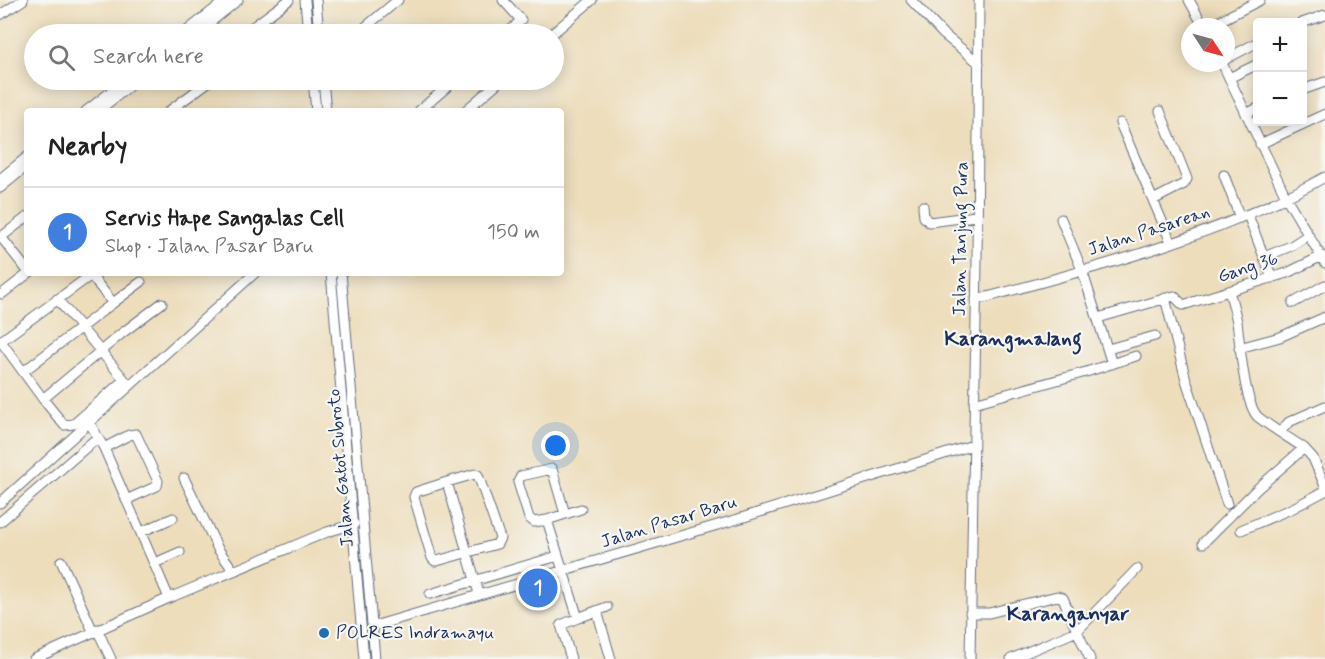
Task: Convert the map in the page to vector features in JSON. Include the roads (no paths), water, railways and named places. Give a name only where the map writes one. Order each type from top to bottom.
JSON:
[{"type":"street","points":[[0,15],[23,0]]},
{"type":"street","points":[[196,24],[226,0]]},
{"type":"street","points":[[208,24],[238,0]]},
{"type":"street","points":[[257,24],[289,0]]},
{"type":"street","points":[[305,0],[308,24]]},
{"type":"street","points":[[318,24],[316,1],[327,0]]},
{"type":"street","points":[[369,24],[398,0]]},
{"type":"street","points":[[503,0],[521,20],[517,24]]},
{"type":"street","points":[[564,24],[592,0]]},
{"type":"street","points":[[911,0],[943,34],[979,63]]},
{"type":"street","name":"Jalan Tanjung Pura","points":[[970,659],[979,0]]},
{"type":"street","points":[[1189,0],[1200,18]]},
{"type":"street","points":[[1224,18],[1260,0]]},
{"type":"street","points":[[1307,21],[1325,15]]},
{"type":"street","points":[[1235,54],[1253,44]]},
{"type":"street","points":[[1228,78],[1253,66]]},
{"type":"street","points":[[1226,72],[1287,199],[1323,260]]},
{"type":"street","points":[[1307,88],[1325,82]]},
{"type":"street","points":[[90,108],[113,90]]},
{"type":"street","points":[[102,108],[124,90]]},
{"type":"street","points":[[173,108],[198,90]]},
{"type":"street","points":[[314,90],[316,108]]},
{"type":"street","points":[[324,90],[326,108]]},
{"type":"street","points":[[422,108],[443,90]]},
{"type":"street","points":[[468,108],[489,90]]},
{"type":"street","points":[[1246,114],[1253,110]]},
{"type":"street","points":[[1153,200],[1184,184],[1187,179],[1160,111]]},
{"type":"street","points":[[1260,144],[1325,114]]},
{"type":"street","points":[[1120,123],[1171,242]]},
{"type":"street","points":[[0,179],[24,160]]},
{"type":"street","points":[[0,188],[24,168]]},
{"type":"street","points":[[1224,175],[1272,278]]},
{"type":"street","name":"Jalan Pasarean","points":[[976,300],[1171,242],[1287,199],[1325,177]]},
{"type":"street","points":[[923,206],[925,220],[929,222],[976,216]]},
{"type":"street","points":[[24,219],[1,237],[24,267]]},
{"type":"street","points":[[1061,219],[1083,270],[1112,364]]},
{"type":"street","points":[[1264,257],[1308,236]]},
{"type":"street","name":"Gang 36","points":[[1165,298],[1175,296],[1183,305],[1323,260]]},
{"type":"street","points":[[1,294],[24,275]]},
{"type":"street","points":[[87,276],[0,341],[64,425],[71,425],[127,383],[252,276]]},
{"type":"street","points":[[92,276],[113,303]]},
{"type":"street","name":"Jalan Gatot Subroto","points":[[331,276],[364,659]]},
{"type":"street","name":"Jalan Gatot Subroto","points":[[341,276],[368,591],[374,626],[375,659]]},
{"type":"street","points":[[24,371],[141,282]]},
{"type":"street","points":[[1293,303],[1325,285]]},
{"type":"street","points":[[1229,291],[1237,324],[1244,376],[1255,412],[1304,448],[1313,458],[1325,486]]},
{"type":"street","points":[[1098,318],[1165,298],[1186,380],[1227,504]]},
{"type":"street","points":[[57,299],[127,383]]},
{"type":"street","points":[[43,399],[162,303]]},
{"type":"street","points":[[1239,348],[1280,337],[1325,317]]},
{"type":"street","points":[[1108,349],[1155,336]]},
{"type":"street","points":[[974,403],[1136,357]]},
{"type":"street","points":[[0,503],[90,423],[127,383]]},
{"type":"street","points":[[1280,432],[1289,422],[1325,405]]},
{"type":"street","points":[[90,423],[104,448],[169,598]]},
{"type":"street","points":[[104,448],[129,435],[136,434],[156,478],[157,486],[126,500]]},
{"type":"street","points":[[0,522],[97,436]]},
{"type":"street","name":"Jalan Pasar Baru","points":[[374,626],[479,594],[563,572],[973,445]]},
{"type":"street","points":[[1203,543],[1257,489],[1304,448]]},
{"type":"street","points":[[565,514],[552,469],[523,475],[518,482],[529,518],[534,522],[547,520],[581,509]]},
{"type":"street","points":[[478,475],[500,538],[497,544],[468,553],[437,561],[432,558],[414,496],[416,492],[478,475]]},
{"type":"street","points":[[183,478],[218,549],[233,570]]},
{"type":"street","points":[[447,482],[479,594]]},
{"type":"street","points":[[1241,530],[1293,508],[1325,491]]},
{"type":"street","points":[[141,532],[172,518]]},
{"type":"street","points":[[547,520],[578,618]]},
{"type":"street","points":[[34,659],[233,570],[327,532],[354,524]]},
{"type":"street","points":[[155,563],[180,552]]},
{"type":"street","points":[[430,594],[558,556]]},
{"type":"street","points":[[61,561],[111,659]]},
{"type":"street","points":[[1011,659],[1077,631],[1137,569]]},
{"type":"street","points":[[970,614],[989,613],[1060,596],[1063,598],[1090,659]]},
{"type":"street","points":[[572,659],[561,625],[602,609],[611,659]]},
{"type":"place","name":"Servis Hape Sangalas Cell","points":[[538,588]]},
{"type":"place","name":"POLRES Indramayu","points":[[324,633]]},
{"type":"district","name":"Karangmalang","points":[[1013,339]]},
{"type":"district","name":"Karanganyar","points":[[1068,614]]}]
